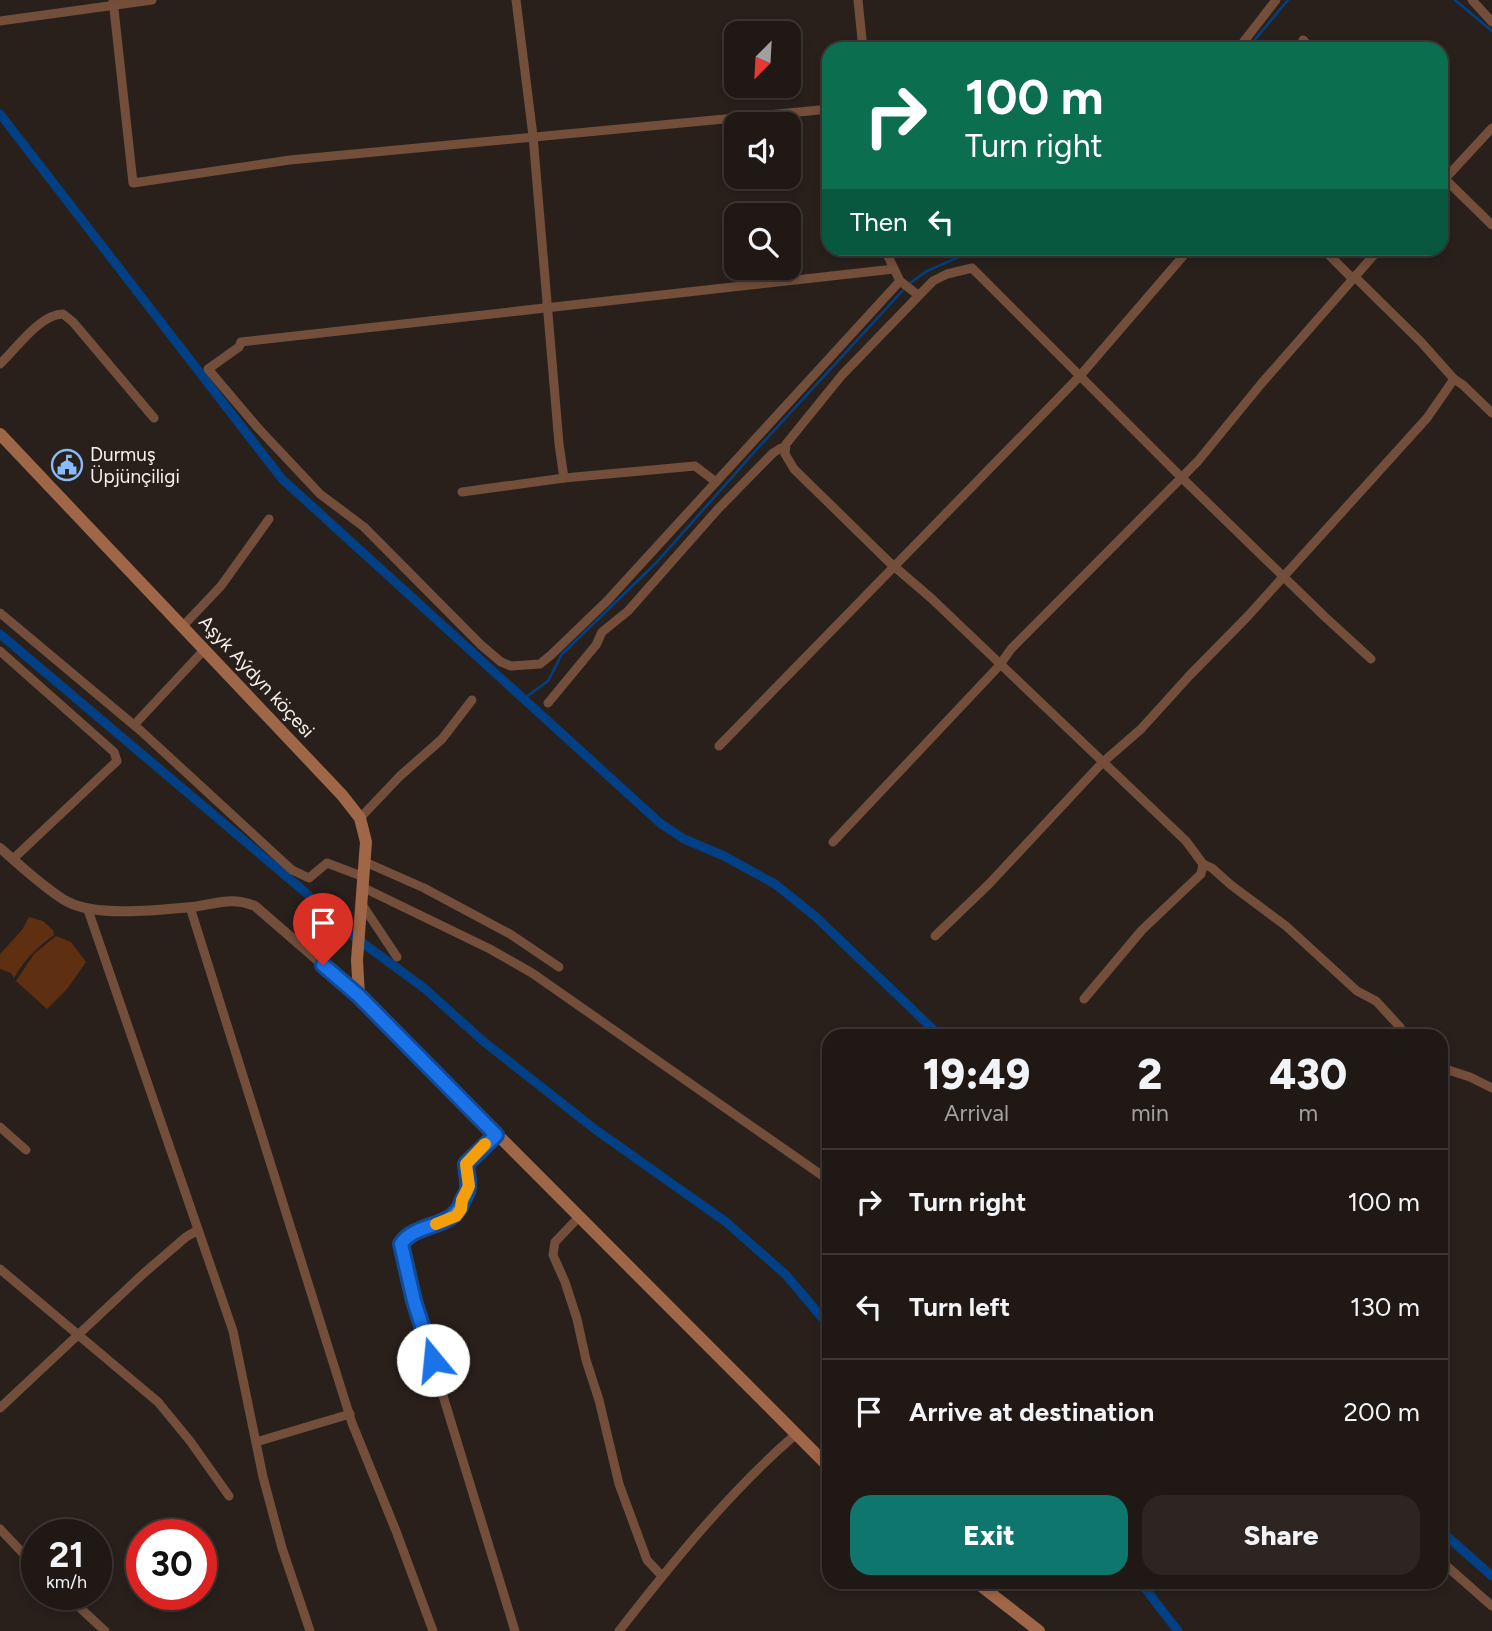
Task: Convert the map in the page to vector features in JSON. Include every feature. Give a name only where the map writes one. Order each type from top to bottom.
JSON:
[{"type":"main road","name":"Aşyk Aýdyn köçesi","points":[[0,434],[342,795],[360,818],[366,842],[357,960],[359,996]]},
{"type":"main road","points":[[359,996],[822,1460]]},
{"type":"main road","points":[[985,1589],[1038,1631]]},
{"type":"street","points":[[0,21],[114,2],[152,0]]},
{"type":"street","points":[[516,0],[533,136],[564,478]]},
{"type":"street","points":[[858,0],[862,42]]},
{"type":"street","points":[[1243,42],[1276,0]]},
{"type":"street","points":[[1472,0],[1492,22]]},
{"type":"street","points":[[114,2],[133,183],[290,160],[822,110]]},
{"type":"street","points":[[1448,174],[1492,128]]},
{"type":"street","points":[[1448,184],[1492,225]]},
{"type":"street","points":[[888,256],[901,282],[916,294]]},
{"type":"street","points":[[719,746],[1079,377],[1183,256]]},
{"type":"street","points":[[1331,256],[1421,342],[1454,379],[1492,413]]},
{"type":"street","points":[[833,842],[1012,649],[1182,478],[1373,256]]},
{"type":"street","points":[[1371,659],[1182,478],[972,268],[947,274],[916,294],[834,384],[786,444],[785,454],[794,469],[1186,841],[1203,864],[1212,868],[1231,886],[1286,926],[1357,991],[1376,1001],[1401,1029]]},
{"type":"street","points":[[894,269],[241,342],[208,369],[258,428],[320,494],[364,527],[481,645],[501,662],[511,666],[541,664],[607,601],[901,282]]},
{"type":"street","points":[[0,364],[39,324],[51,315],[63,314],[73,322],[154,418]]},
{"type":"street","points":[[935,936],[989,884],[1102,763],[1141,729],[1426,418],[1454,379]]},
{"type":"street","points":[[548,703],[596,645],[602,632],[628,611],[773,453],[781,448],[785,449]]},
{"type":"street","points":[[462,492],[564,478],[695,466],[716,482]]},
{"type":"street","points":[[183,626],[221,586],[269,519]]},
{"type":"street","points":[[0,613],[134,725],[292,870],[309,878],[327,863],[532,973],[822,1175]]},
{"type":"street","points":[[134,725],[205,649]]},
{"type":"street","points":[[0,651],[114,752],[117,761],[13,859]]},
{"type":"street","points":[[360,818],[400,776],[442,739],[472,700]]},
{"type":"street","points":[[0,848],[67,901],[88,910],[190,907],[233,900],[255,906],[359,996]]},
{"type":"street","points":[[365,862],[424,888],[510,934],[559,967]]},
{"type":"street","points":[[1084,999],[1142,930],[1201,873],[1203,864]]},
{"type":"street","points":[[190,907],[350,1414],[433,1631]]},
{"type":"street","points":[[361,908],[386,938],[397,957]]},
{"type":"street","points":[[88,910],[233,1331],[282,1548],[310,1631]]},
{"type":"street","points":[[1448,1070],[1471,1077],[1492,1088]]},
{"type":"street","points":[[0,1127],[26,1150]]},
{"type":"street","points":[[496,1135],[466,1164],[469,1186],[456,1216],[419,1231],[401,1244],[414,1301],[515,1631]]},
{"type":"street","points":[[578,1217],[555,1242],[553,1255],[577,1319],[619,1484],[647,1560],[662,1576]]},
{"type":"street","points":[[0,1408],[186,1237],[198,1230]]},
{"type":"street","points":[[0,1269],[158,1402],[229,1496]]},
{"type":"street","points":[[256,1442],[350,1414]]},
{"type":"street","points":[[619,1631],[662,1576],[759,1466],[795,1435]]},
{"type":"street","points":[[0,1529],[21,1552]]},
{"type":"street","points":[[1448,1567],[1492,1606]]},
{"type":"street","points":[[82,1610],[105,1631]]},
{"type":"shaded area","points":[[29,917],[43,921],[53,930],[54,935],[31,954],[14,978],[11,973],[0,969],[0,954],[22,930]]},
{"type":"shaded area","points":[[56,936],[71,942],[86,962],[67,989],[47,1009],[16,981],[34,954]]},
{"type":"waterway","points":[[1253,42],[1288,0]]},
{"type":"waterway","points":[[1455,0],[1492,31]]},
{"type":"waterway","points":[[0,114],[282,479],[660,823],[684,839],[724,856],[775,884],[816,917],[933,1029]]},
{"type":"waterway","points":[[910,283],[927,271],[961,256]]},
{"type":"waterway","points":[[522,700],[548,681],[562,654],[656,563],[905,288]]},
{"type":"waterway","points":[[0,634],[306,893],[345,930],[424,988],[483,1041],[596,1130],[726,1222],[786,1275],[822,1318]]},
{"type":"waterway","points":[[1448,1537],[1492,1576]]},
{"type":"waterway","points":[[1145,1589],[1178,1631]]},
{"type":"slow traffic","points":[[436,1224],[456,1216],[461,1209],[469,1186],[466,1164],[485,1144]]},
{"type":"place","name":"Durmuş Üpjünçiligi","points":[[67,465]]},
{"type":"route","points":[[323,965],[359,996],[496,1135],[466,1164],[469,1186],[456,1216],[419,1231],[401,1244],[414,1301],[433,1360]]}]
